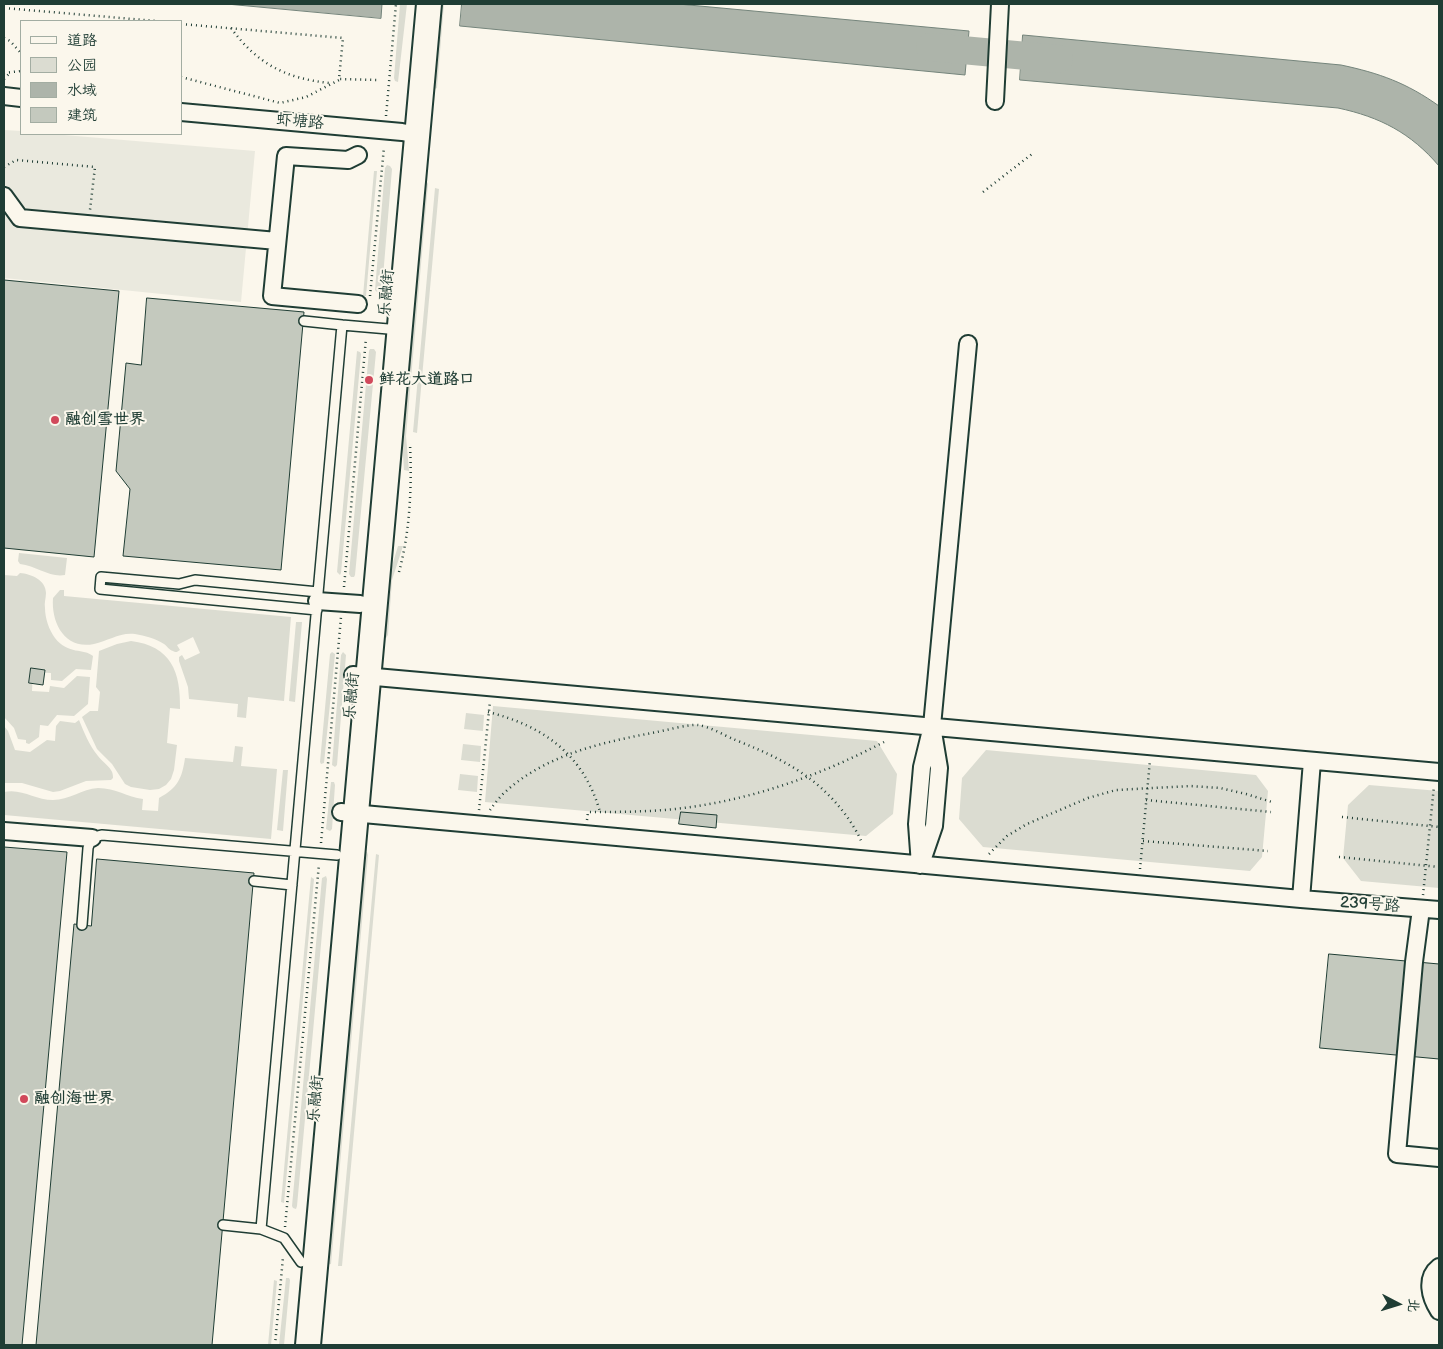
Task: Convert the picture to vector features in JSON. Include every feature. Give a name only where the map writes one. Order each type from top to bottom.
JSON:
[{"type":"street","points":[[409,47],[413,4]]},
{"type":"street","points":[[409,47],[429,4]]},
{"type":"street","points":[[995,101],[1000,6]]},
{"type":"street","name":"乐融街","points":[[308,1345],[361,676],[384,328],[409,47]]},
{"type":"street","points":[[4,96],[20,98]]},
{"type":"street","name":"虾塘路","points":[[182,112],[402,132]]},
{"type":"street","points":[[358,154],[348,160],[286,156],[272,296],[364,301]]},
{"type":"street","points":[[4,196],[20,218],[276,241]]},
{"type":"street","name":"乐融街","points":[[361,676],[351,604],[384,328]]},
{"type":"street","points":[[920,865],[934,826],[935,817],[939,768],[932,726],[968,344]]},
{"type":"street","points":[[317,601],[351,604]]},
{"type":"street","points":[[361,676],[1437,772]]},
{"type":"street","points":[[1301,899],[1312,761]]},
{"type":"street","name":"乐融街","points":[[293,1345],[301,1262],[328,854],[349,813]]},
{"type":"street","name":"239号路","points":[[349,813],[1439,910]]},
{"type":"street","points":[[4,831],[92,838]]},
{"type":"street","points":[[1421,909],[1414,962],[1397,1154],[1439,1158]]},
{"type":"street","points":[[1439,1266],[1434,1271],[1430,1280],[1433,1301],[1439,1311]]},
{"type":"lane","points":[[304,321],[384,328]]},
{"type":"lane","points":[[261,1229],[342,325]]},
{"type":"lane","points":[[101,577],[179,584],[195,580],[317,601],[100,589],[101,577]]},
{"type":"lane","points":[[82,925],[88,848],[92,838],[102,834],[328,854]]},
{"type":"lane","points":[[254,881],[292,884]]},
{"type":"lane","points":[[223,1225],[261,1229],[284,1238],[301,1262]]},
{"type":"path","points":[[364,301],[402,132],[409,47],[396,4]]},
{"type":"path","points":[[4,8],[144,20]]},
{"type":"path","points":[[182,24],[343,38],[339,80]]},
{"type":"path","points":[[231,28],[248,49],[269,66],[299,78],[331,83]]},
{"type":"path","points":[[4,38],[10,41],[20,52]]},
{"type":"path","points":[[4,73],[20,71]]},
{"type":"path","points":[[4,79],[10,73]]},
{"type":"path","points":[[182,77],[280,103],[306,97],[339,80],[379,80]]},
{"type":"path","points":[[983,192],[1032,154]]},
{"type":"path","points":[[4,167],[16,160],[95,167],[88,224]]},
{"type":"path","points":[[275,1345],[284,1238],[328,854],[351,604],[384,328]]},
{"type":"path","points":[[477,824],[491,688]]},
{"type":"path","points":[[488,712],[507,717],[527,726],[549,738],[569,754],[596,798],[600,812]]},
{"type":"path","points":[[477,824],[504,793],[543,766],[569,754],[634,736],[698,725],[764,751],[809,777],[832,798],[848,818],[860,839],[868,860]]},
{"type":"path","points":[[586,834],[588,812],[677,809],[765,791],[809,777],[847,761],[884,742]]},
{"type":"path","points":[[1139,884],[1151,746]]},
{"type":"path","points":[[1421,909],[1437,772]]},
{"type":"path","points":[[974,870],[1007,836],[1027,824],[1088,798],[1116,790],[1190,786],[1220,788],[1272,802]]},
{"type":"path","points":[[1146,800],[1271,812]]},
{"type":"path","points":[[1342,817],[1439,827]]},
{"type":"path","points":[[1143,841],[1268,851]]},
{"type":"path","points":[[1339,858],[1439,867]]},
{"type":"shaded area","points":[[4,130],[20,131],[20,135],[64,135],[255,151],[241,302],[4,278]]},
{"type":"green space","points":[[400,4],[407,4],[398,82],[394,78]]},
{"type":"green space","points":[[438,4],[444,4],[437,88],[433,90]]},
{"type":"green space","points":[[387,165],[392,169],[382,289],[380,292],[377,292],[375,290],[385,168]]},
{"type":"green space","points":[[374,171],[377,171],[366,296],[363,296]]},
{"type":"green space","points":[[423,182],[428,184],[406,436],[409,471],[404,470],[401,426]]},
{"type":"green space","points":[[435,188],[439,189],[417,433],[413,432]]},
{"type":"green space","points":[[370,349],[374,349],[376,352],[355,575],[351,577],[349,574]]},
{"type":"green space","points":[[357,351],[361,354],[340,575],[337,572]]},
{"type":"green space","points":[[398,546],[403,546],[392,580],[388,635],[386,638],[383,637],[386,586]]},
{"type":"green space","points":[[19,553],[67,558],[65,575],[54,575],[20,564],[18,561]]},
{"type":"green space","points":[[20,573],[37,578],[45,588],[46,616],[49,628],[55,638],[65,647],[93,656],[91,670],[76,669],[62,681],[51,680],[51,673],[33,672],[32,691],[49,692],[50,686],[64,688],[77,676],[90,677],[88,704],[74,716],[57,715],[48,726],[40,725],[39,737],[29,744],[26,743],[26,740],[18,739],[14,728],[4,717],[4,575],[17,576]]},
{"type":"green space","points":[[60,590],[64,590],[64,596],[291,617],[284,701],[248,697],[246,718],[237,717],[238,704],[189,699],[188,687],[179,657],[182,655],[185,660],[200,653],[193,637],[177,645],[180,650],[176,652],[170,650],[157,640],[135,634],[119,635],[94,644],[84,645],[75,643],[62,633],[54,617],[53,598]]},
{"type":"green space","points":[[296,622],[302,622],[295,702],[289,701]]},
{"type":"green space","points":[[131,641],[145,644],[164,655],[171,663],[178,683],[180,709],[170,708],[167,743],[177,745],[174,770],[171,779],[159,789],[150,790],[131,787],[125,784],[112,764],[97,749],[82,717],[90,711],[98,711],[100,692],[96,687],[99,651]]},
{"type":"green space","points":[[332,652],[335,654],[324,763],[321,764],[330,654]]},
{"type":"green space","points":[[343,652],[346,655],[337,765],[335,767],[332,765],[341,655]]},
{"type":"green space","points":[[493,706],[877,741],[897,774],[893,814],[866,836],[485,802]]},
{"type":"green space","points":[[466,713],[484,715],[483,731],[464,729]]},
{"type":"green space","points":[[79,720],[92,747],[112,771],[113,778],[111,780],[86,781],[53,792],[22,783],[4,783],[4,726],[8,731],[15,750],[30,752],[47,740],[55,741],[56,726],[60,721],[75,723]]},
{"type":"green space","points":[[463,744],[481,746],[480,762],[461,760]]},
{"type":"green space","points":[[235,746],[243,747],[241,766],[277,769],[271,839],[4,815],[4,792],[11,791],[40,798],[59,800],[86,790],[98,788],[110,789],[143,799],[142,810],[158,811],[159,798],[171,790],[178,782],[185,758],[233,762]]},
{"type":"green space","points":[[986,750],[1256,775],[1268,791],[1262,857],[1250,871],[983,847],[959,819],[962,778]]},
{"type":"green space","points":[[283,770],[288,770],[283,831],[277,830]]},
{"type":"green space","points":[[460,774],[478,776],[477,792],[458,790]]},
{"type":"green space","points":[[331,782],[334,782],[335,785],[332,829],[330,831],[326,829]]},
{"type":"green space","points":[[1369,785],[1439,791],[1439,888],[1361,881],[1343,858],[1348,805]]},
{"type":"green space","points":[[364,852],[367,852],[368,855],[331,1264],[326,1265]]},
{"type":"green space","points":[[376,854],[379,855],[342,1266],[338,1266]]},
{"type":"green space","points":[[326,876],[296,1209],[292,1206],[322,878]]},
{"type":"green space","points":[[311,877],[314,879],[284,1203],[281,1202]]},
{"type":"green space","points":[[286,1278],[290,1280],[284,1345],[279,1345]]},
{"type":"green space","points":[[274,1280],[277,1281],[271,1345],[268,1345]]},
{"type":"water","points":[[227,4],[382,4],[381,18]]},
{"type":"water","points":[[462,4],[678,4],[969,31],[965,75],[460,26]]},
{"type":"water","points":[[1023,35],[1341,65],[1380,75],[1416,91],[1439,106],[1439,166],[1417,144],[1394,128],[1368,116],[1338,108],[1020,80]]},
{"type":"building","name":"融创雪世界","points":[[4,280],[119,291],[94,557],[4,548]]},
{"type":"building","points":[[147,298],[304,312],[281,570],[123,556],[130,489],[116,471],[126,363],[141,365]]},
{"type":"building","points":[[31,668],[45,670],[43,685],[29,683]]},
{"type":"building","points":[[681,812],[717,815],[716,828],[679,824]]},
{"type":"building","name":"融创海世界","points":[[4,847],[67,852],[22,1345],[4,1345]]},
{"type":"building","points":[[97,859],[254,873],[212,1345],[36,1345],[74,924],[91,926]]},
{"type":"building","points":[[1329,954],[1439,964],[1439,1059],[1320,1048]]},
{"type":"waterway","points":[[930,47],[1059,59]]},
{"type":"place","name":"鲜花大道路口","points":[[369,380]]},
{"type":"place","name":"融创雪世界","points":[[55,420]]},
{"type":"place","name":"融创海世界","points":[[24,1099]]}]
